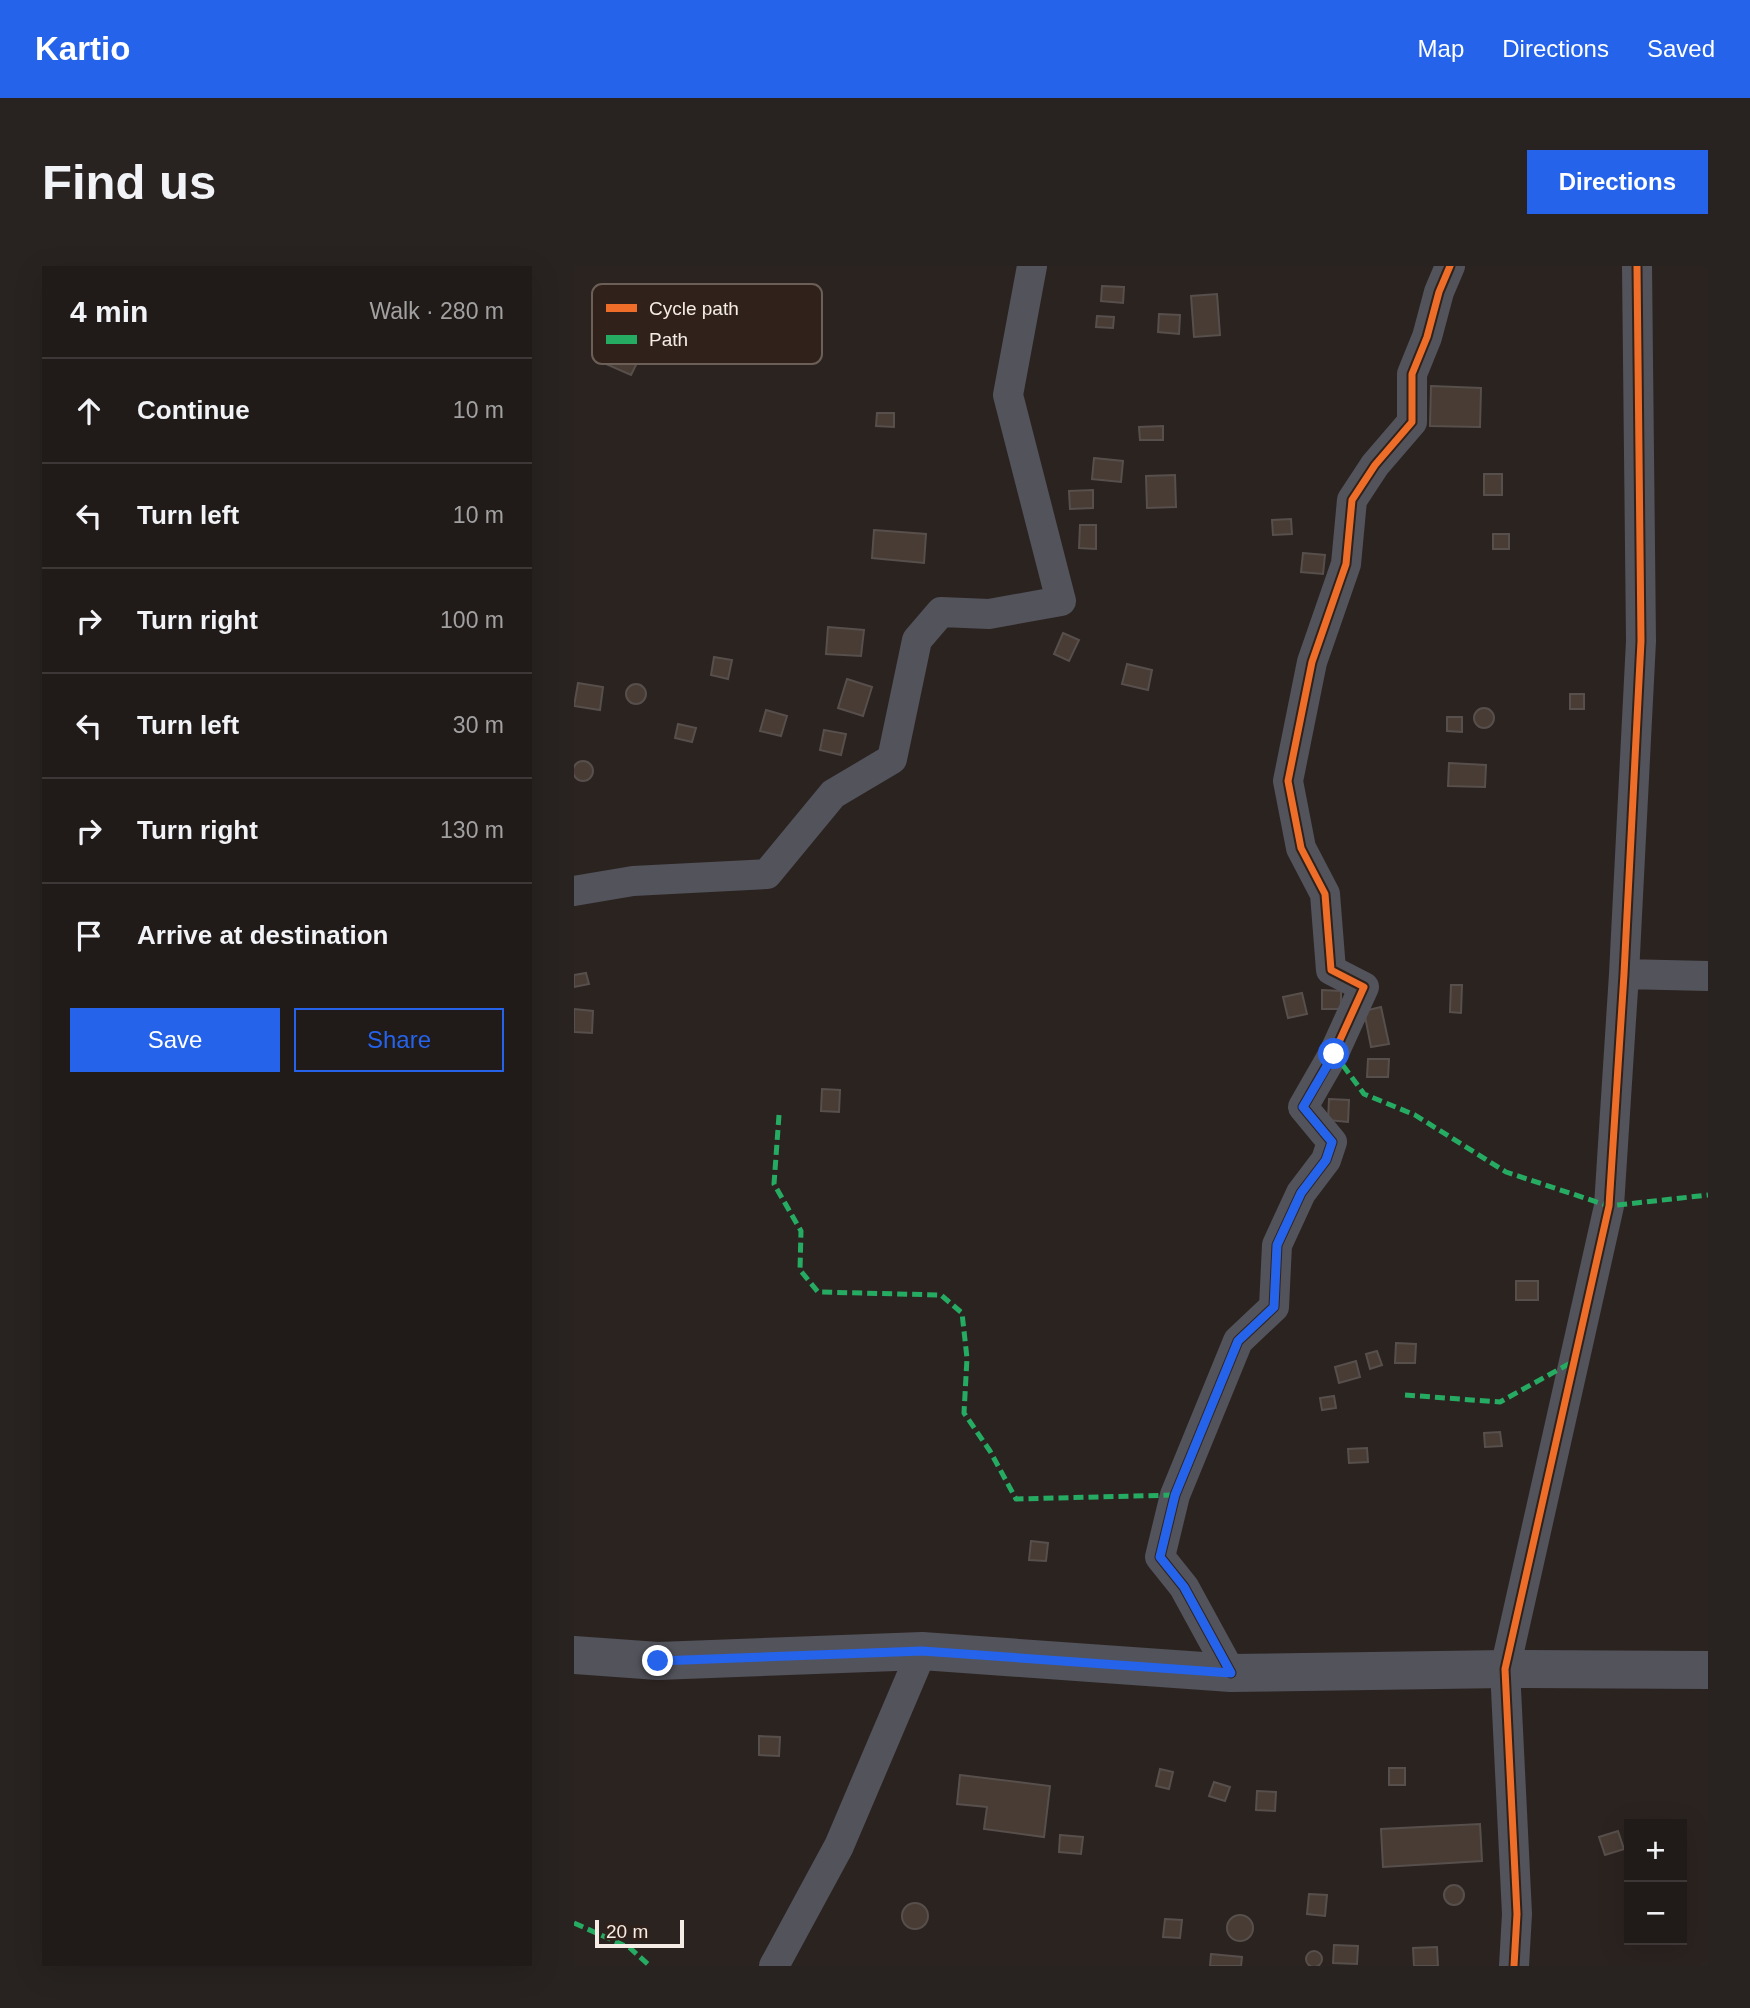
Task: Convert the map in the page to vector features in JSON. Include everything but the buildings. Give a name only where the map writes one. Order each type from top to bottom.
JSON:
[{"type":"street","points":[[574,891],[633,881],[767,874],[833,794],[892,759],[917,640],[941,612],[989,614],[1061,601],[1008,395],[1032,266]]},
{"type":"street","points":[[1231,1673],[1184,1587],[1160,1557],[1175,1495],[1238,1341],[1274,1307],[1277,1245],[1301,1193],[1326,1160],[1332,1142],[1303,1107],[1334,1054],[1364,987],[1331,970],[1325,894],[1301,848],[1288,781],[1311,662],[1346,564],[1352,500],[1375,465],[1412,422],[1412,374],[1450,266]]},
{"type":"street","points":[[1514,1966],[1517,1914],[1505,1669],[1609,1206],[1641,641],[1637,266]]},
{"type":"street","points":[[1624,974],[1708,976]]},
{"type":"street","points":[[774,1966],[839,1846],[922,1651]]},
{"type":"street","points":[[574,1655],[658,1661],[922,1651],[1231,1673],[1505,1669],[1708,1670]]},
{"type":"marked path","points":[[1334,1053],[1364,1094],[1415,1115],[1506,1172],[1609,1206],[1708,1195]]},
{"type":"marked path","points":[[779,1115],[774,1184],[801,1231],[800,1270],[818,1292],[941,1295],[962,1313],[967,1358],[964,1413],[990,1451],[1016,1499],[1175,1495]]},
{"type":"marked path","points":[[1405,1395],[1500,1402],[1574,1361]]},
{"type":"marked path","points":[[574,1923],[630,1948],[650,1966]]},
{"type":"cycle path","points":[[1231,1673],[1184,1587],[1160,1557],[1175,1495],[1238,1341],[1274,1307],[1277,1245],[1301,1193],[1326,1160],[1332,1142],[1303,1107],[1334,1053],[1364,987],[1331,970],[1325,894],[1301,848],[1288,781],[1312,662],[1346,564],[1352,500],[1375,465],[1412,422],[1412,374],[1450,266]]},
{"type":"cycle path","points":[[1514,1966],[1517,1914],[1505,1669],[1609,1206],[1641,641],[1637,266]]},
{"type":"route","points":[[658,1661],[922,1651],[1231,1673],[1184,1587],[1160,1557],[1175,1495],[1238,1341],[1274,1307],[1277,1245],[1301,1193],[1326,1160],[1332,1142],[1303,1107],[1334,1054]]}]
